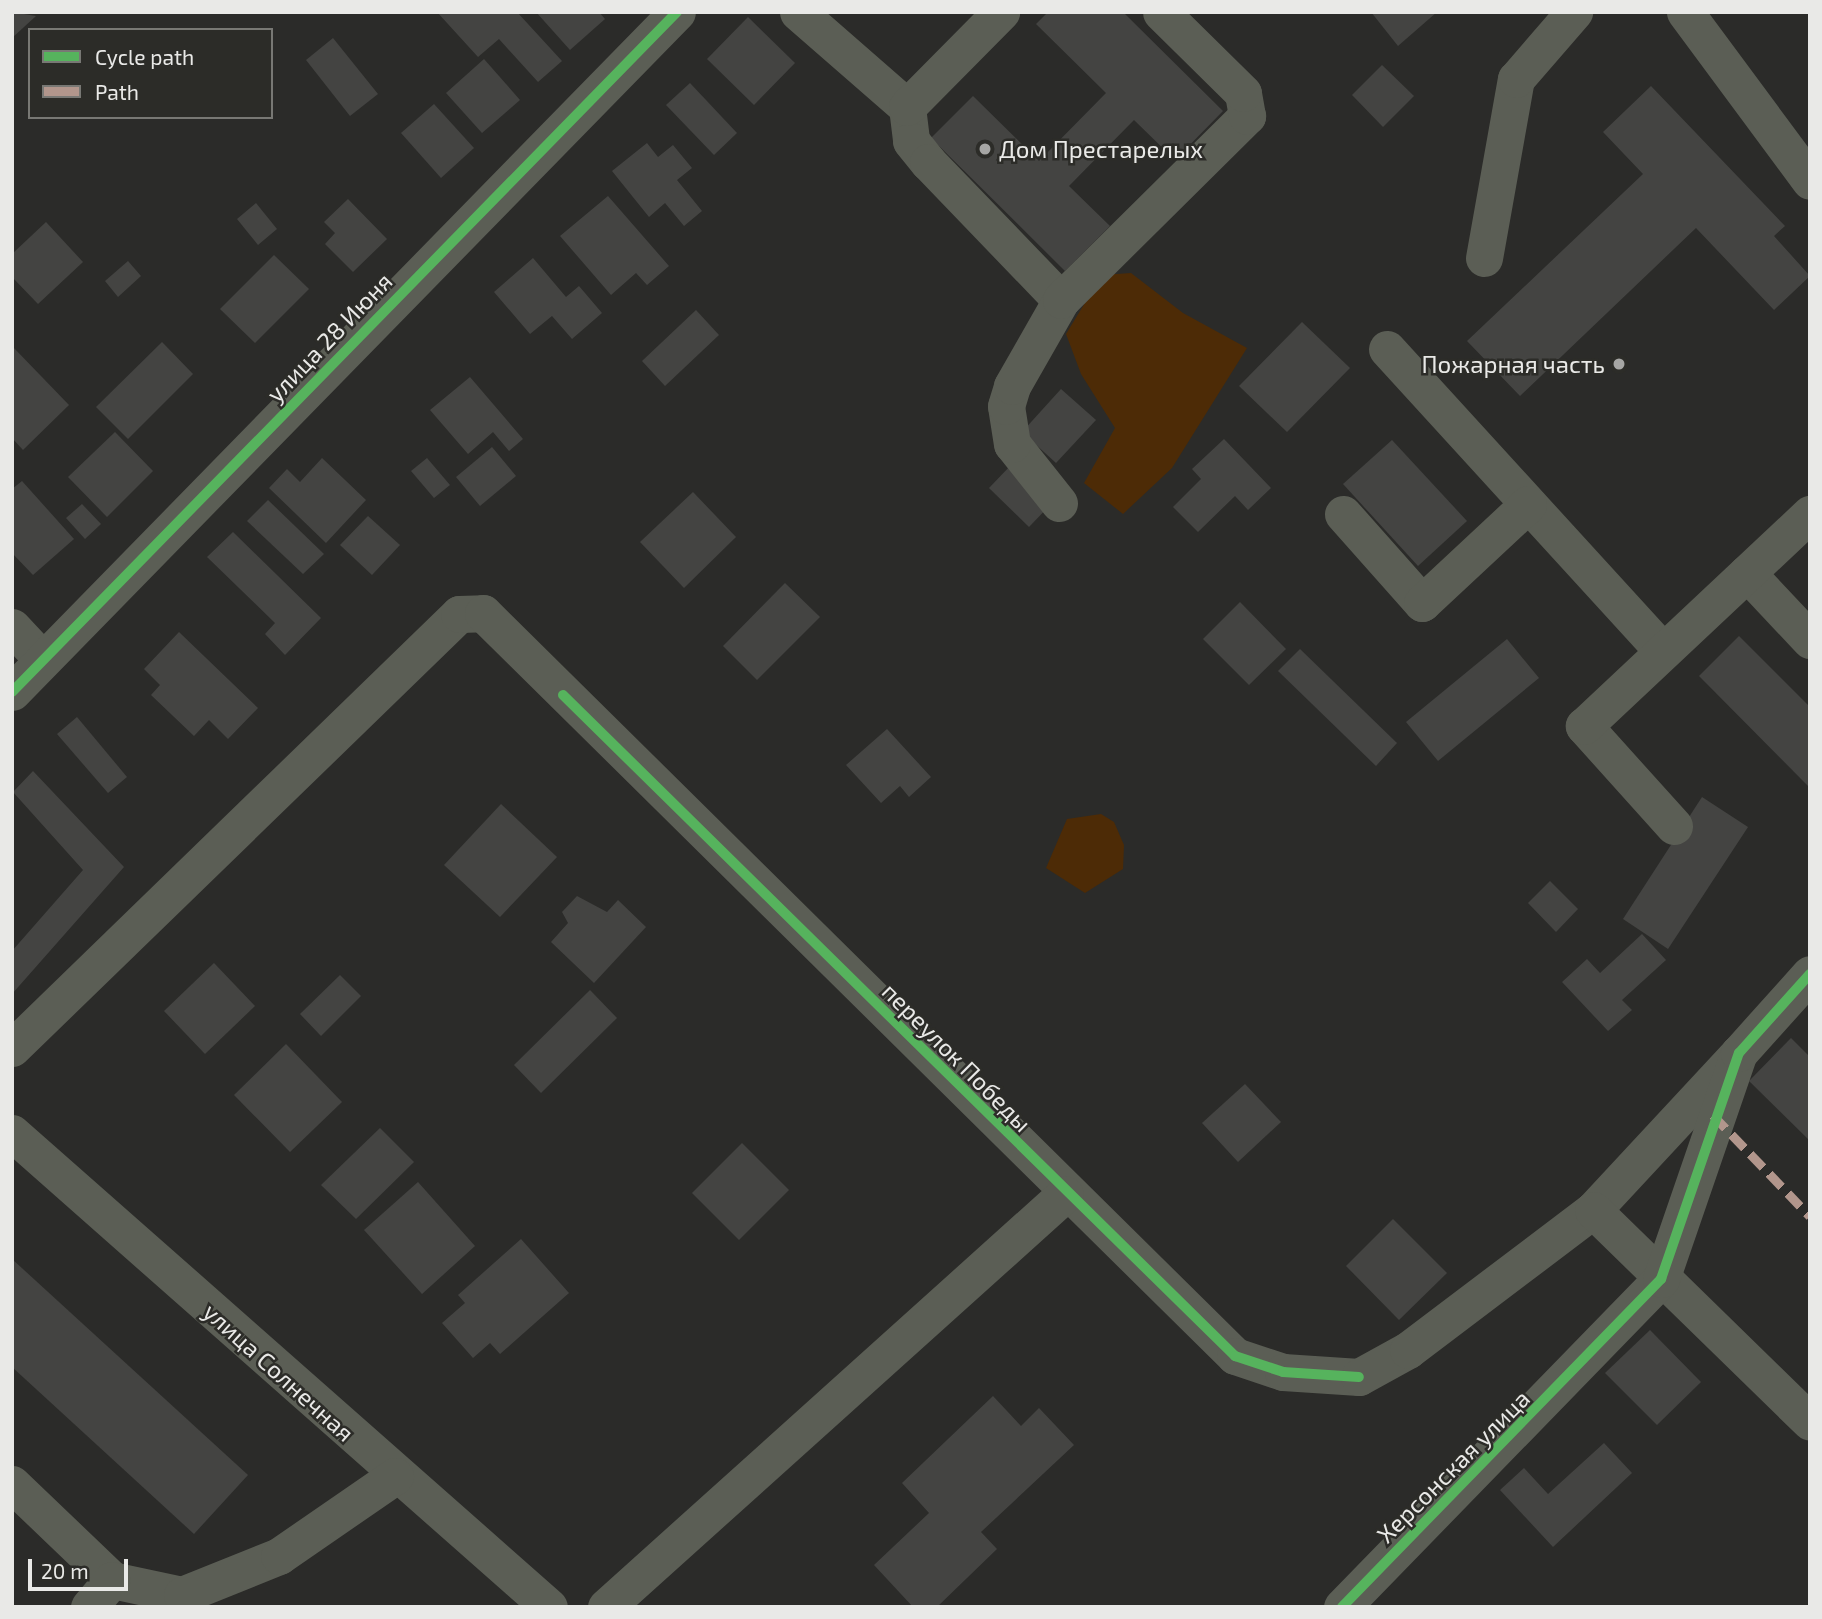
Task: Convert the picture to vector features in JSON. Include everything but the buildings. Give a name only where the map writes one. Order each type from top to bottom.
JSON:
[{"type":"street","name":"улица 28 Июня","points":[[12,692],[677,12]]},
{"type":"street","points":[[798,12],[906,107],[911,141],[1061,300]]},
{"type":"street","points":[[906,107],[1001,12]]},
{"type":"street","points":[[1059,503],[1012,444],[1006,406],[1061,300],[1247,116],[1243,93],[1161,12]]},
{"type":"street","points":[[1484,258],[1516,79],[1574,12]]},
{"type":"street","points":[[1685,12],[1810,181]]},
{"type":"street","points":[[1387,349],[1662,651]]},
{"type":"street","points":[[1343,514],[1422,603],[1528,504]]},
{"type":"street","points":[[1674,826],[1584,726],[1810,514]]},
{"type":"street","points":[[1747,573],[1810,640]]},
{"type":"street","name":"переулок Победы","points":[[12,1048],[459,614],[483,613],[1065,1194],[1235,1356],[1283,1372],[1359,1377],[1408,1350],[1593,1210]]},
{"type":"street","points":[[12,627],[42,659]]},
{"type":"street","points":[[1804,991],[1739,1053],[1593,1210],[1810,1422]]},
{"type":"street","points":[[1661,1279],[1739,1053]]},
{"type":"street","name":"улица Солнечная","points":[[12,1133],[395,1476],[548,1607]]},
{"type":"street","points":[[606,1607],[1065,1194]]},
{"type":"street","name":"Херсонская улица","points":[[1342,1607],[1593,1355],[1661,1279]]},
{"type":"street","points":[[12,1483],[100,1593],[182,1595],[279,1556],[395,1476]]},
{"type":"shaded area","points":[[1131,273],[1183,313],[1247,348],[1172,468],[1123,514],[1084,483],[1115,428],[1081,374],[1066,334],[1102,275]]},
{"type":"shaded area","points":[[1101,814],[1114,822],[1124,845],[1123,869],[1085,893],[1046,868],[1067,819]]},
{"type":"marked path","points":[[1713,1115],[1810,1216]]},
{"type":"cycle path","points":[[12,692],[677,12]]},
{"type":"cycle path","points":[[563,695],[1235,1356],[1283,1372],[1359,1377]]},
{"type":"cycle path","points":[[1342,1607],[1661,1279],[1739,1053],[1810,974]]},
{"type":"place","name":"Дом Престарелых","points":[[985,149]]},
{"type":"place","name":"Пожарная часть","points":[[1619,364]]}]
